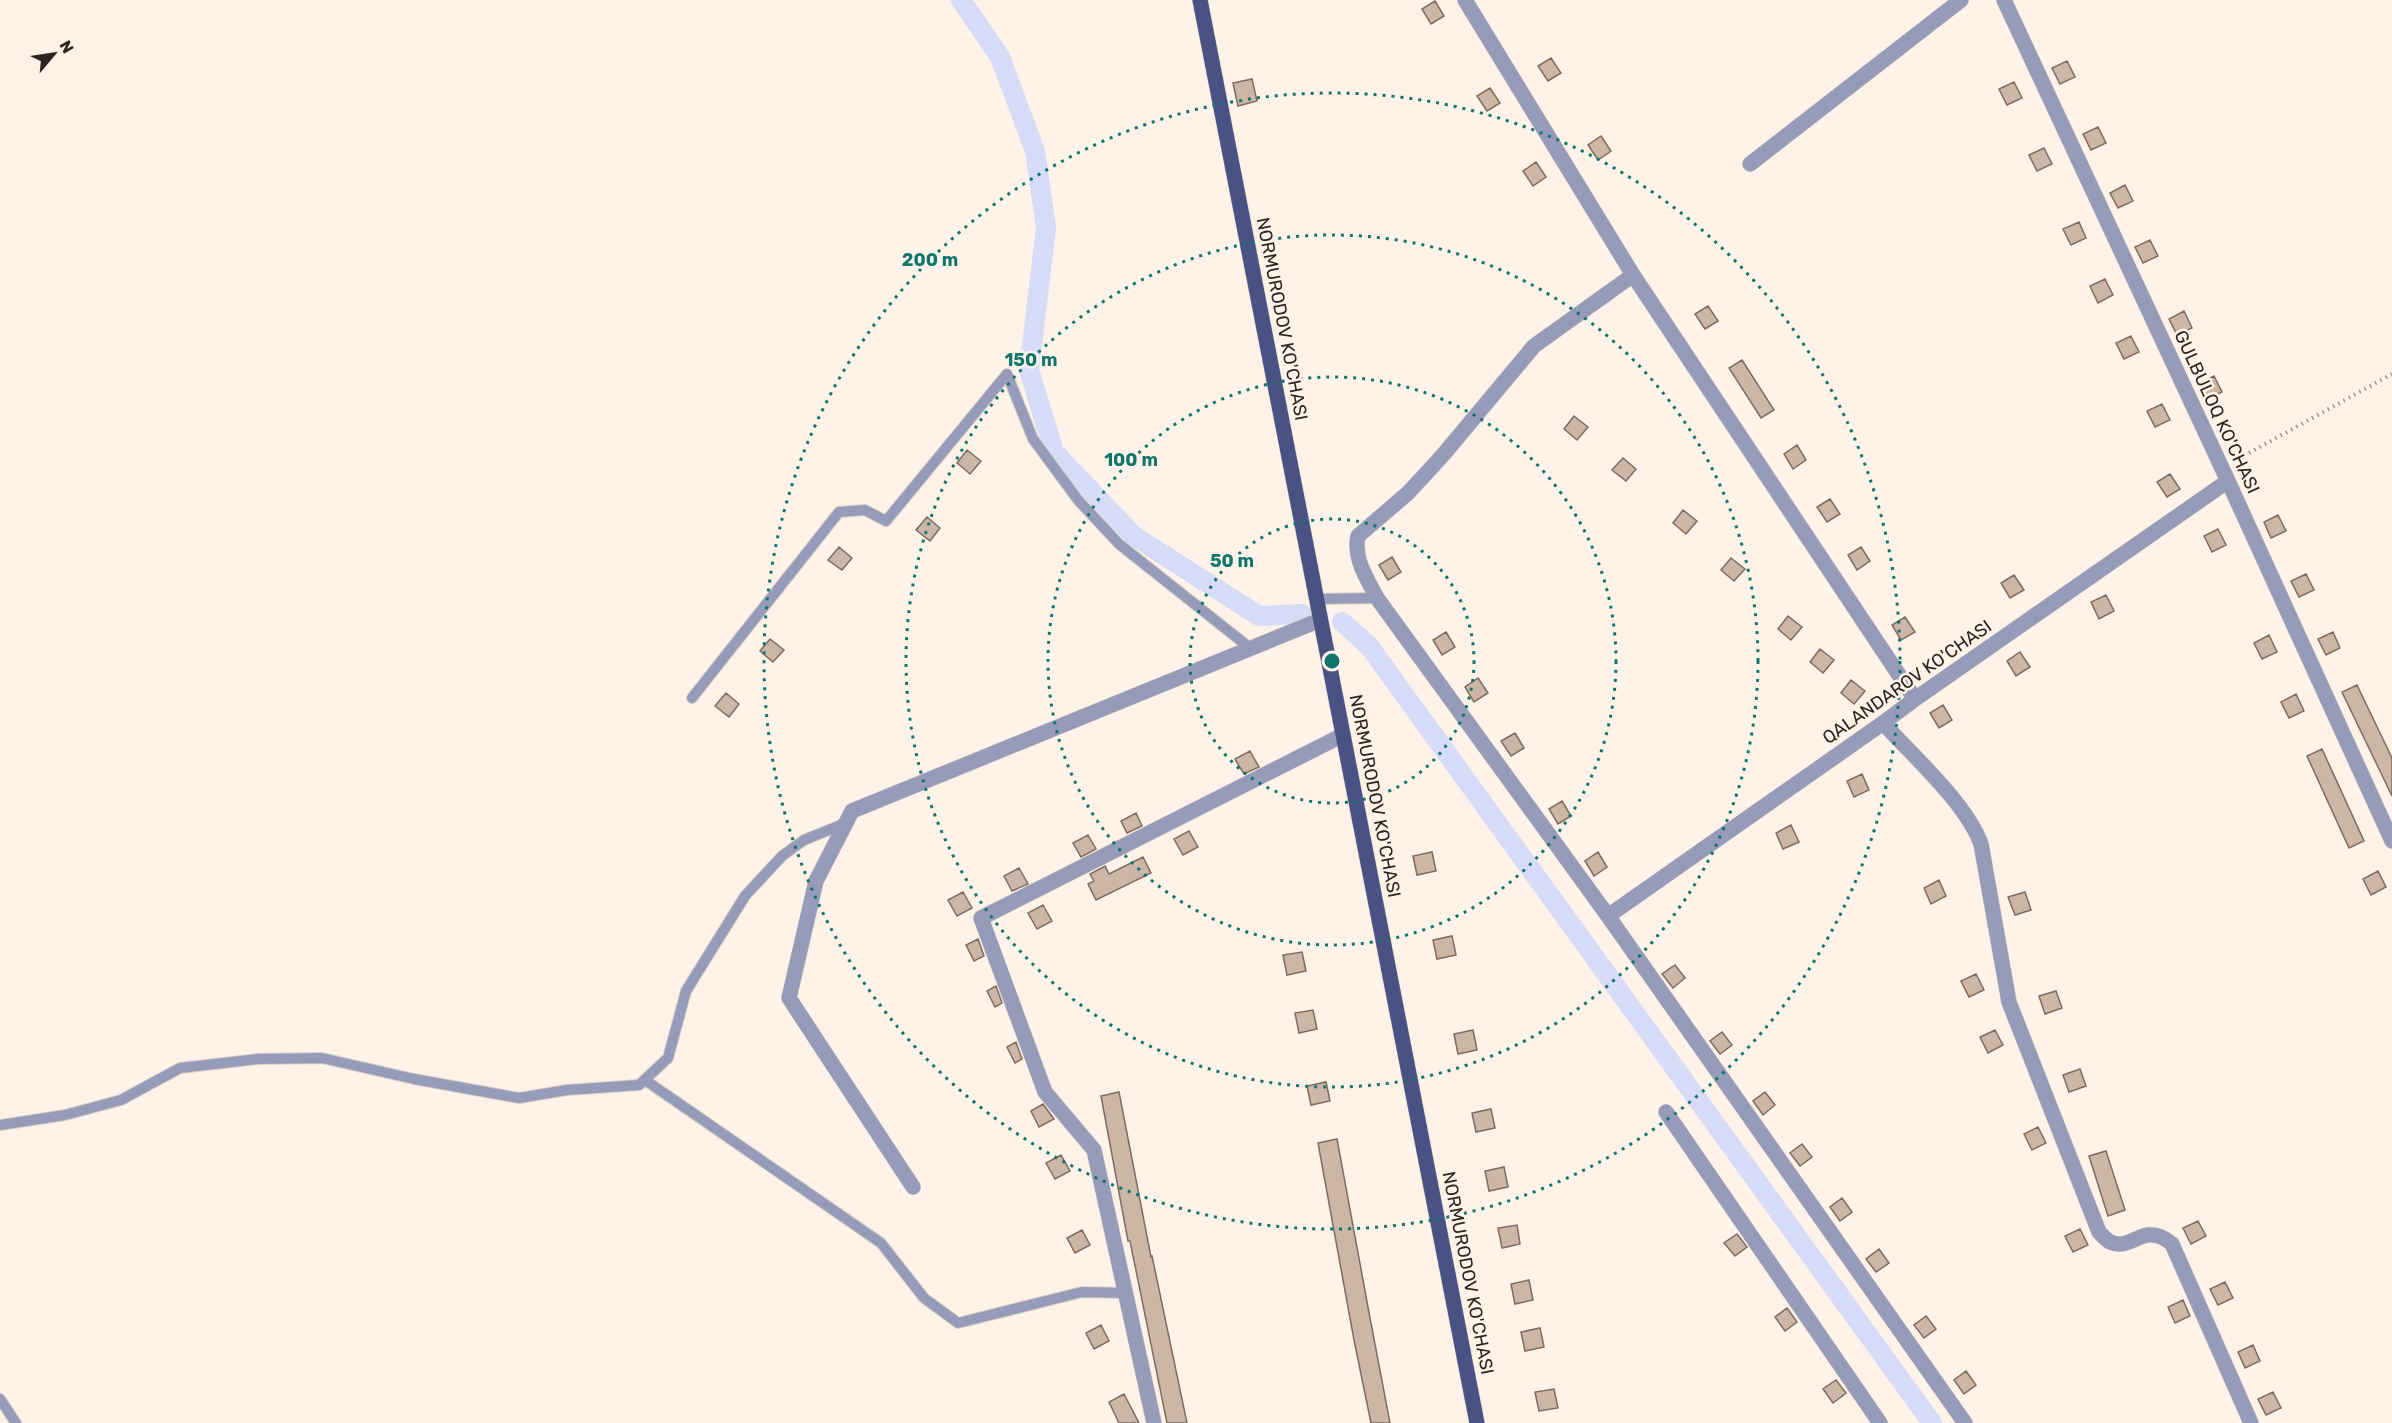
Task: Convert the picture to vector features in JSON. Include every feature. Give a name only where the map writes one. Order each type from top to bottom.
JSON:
[{"type":"main road","name":"NORMURODOV KO'CHASI","points":[[1200,0],[1477,1423]]},
{"type":"street","points":[[1465,0],[1632,275],[1915,699]]},
{"type":"street","points":[[1750,164],[1961,0]]},
{"type":"street","name":"GULBULOQ KO'CHASI","points":[[2004,0],[2229,482],[2392,841]]},
{"type":"street","points":[[1632,275],[1533,346],[1443,455],[1408,493],[1358,536],[1356,543],[1360,566],[1377,598],[1608,916],[1965,1423]]},
{"type":"street","name":"QALANDAROV KO'CHASI","points":[[1608,916],[1915,699],[2229,482]]},
{"type":"street","points":[[913,1187],[789,998],[816,881],[852,811],[1320,620]]},
{"type":"street","points":[[1883,723],[1962,809],[1975,828],[1981,844],[2009,1002],[2099,1232],[2109,1242],[2121,1244],[2151,1234],[2162,1236],[2172,1244],[2251,1423]]},
{"type":"street","points":[[1154,1423],[1094,1150],[1045,1092],[981,918],[1343,735]]},
{"type":"street","points":[[1666,1112],[1880,1423]]},
{"type":"lane","points":[[692,698],[839,512],[865,510],[886,521],[1007,374],[1033,439],[1078,500],[1119,544],[1250,648]]},
{"type":"lane","points":[[1316,599],[1377,598]]},
{"type":"lane","points":[[0,1125],[64,1115],[121,1100],[180,1068],[258,1059],[322,1058],[414,1079],[519,1098],[567,1090],[639,1085],[668,1058],[686,991],[746,896],[782,856],[804,840],[846,823]]},
{"type":"lane","points":[[645,1080],[881,1243],[924,1298],[958,1323],[1082,1292],[1125,1293]]},
{"type":"lane","points":[[0,1399],[16,1423]]},
{"type":"path","points":[[2249,453],[2392,374]]},
{"type":"building","points":[[1435,1],[1444,16],[1431,24],[1422,9]]},
{"type":"building","points":[[1551,58],[1561,73],[1548,81],[1538,66]]},
{"type":"building","points":[[2067,61],[2075,77],[2060,84],[2052,68]]},
{"type":"building","points":[[1252,79],[1257,101],[1238,106],[1233,83]]},
{"type":"building","points":[[2014,82],[2022,98],[2007,105],[1999,89]]},
{"type":"building","points":[[1490,88],[1500,103],[1487,111],[1477,96]]},
{"type":"building","points":[[2098,127],[2106,143],[2091,150],[2083,134]]},
{"type":"building","points":[[1601,136],[1611,151],[1598,160],[1588,145]]},
{"type":"building","points":[[2044,148],[2052,164],[2037,171],[2029,155]]},
{"type":"building","points":[[1536,162],[1546,177],[1533,186],[1523,171]]},
{"type":"building","points":[[2125,185],[2133,201],[2118,208],[2110,193]]},
{"type":"building","points":[[2079,222],[2086,238],[2071,245],[2063,229]]},
{"type":"building","points":[[2150,240],[2158,256],[2143,263],[2135,247]]},
{"type":"building","points":[[2105,279],[2113,295],[2098,303],[2090,286]]},
{"type":"building","points":[[1708,306],[1718,321],[1705,329],[1695,314]]},
{"type":"building","points":[[2184,311],[2192,328],[2177,335],[2169,319]]},
{"type":"building","points":[[2131,336],[2139,352],[2124,359],[2116,343]]},
{"type":"building","points":[[1742,360],[1774,410],[1761,418],[1729,368]]},
{"type":"building","points":[[2214,376],[2222,392],[2207,399],[2199,383]]},
{"type":"building","points":[[2162,404],[2170,420],[2155,427],[2147,411]]},
{"type":"building","points":[[1574,416],[1588,427],[1577,440],[1564,429]]},
{"type":"building","points":[[1797,445],[1806,460],[1793,469],[1784,454]]},
{"type":"building","points":[[967,450],[981,461],[970,474],[957,463]]},
{"type":"building","points":[[1623,458],[1636,469],[1626,481],[1612,470]]},
{"type":"building","points":[[2170,474],[2180,489],[2167,497],[2157,482]]},
{"type":"building","points":[[1830,499],[1840,514],[1827,522],[1817,507]]},
{"type":"building","points":[[1683,510],[1697,521],[1686,534],[1673,523]]},
{"type":"building","points":[[2278,515],[2286,531],[2271,538],[2264,522]]},
{"type":"building","points":[[927,517],[940,528],[930,541],[916,530]]},
{"type":"building","points":[[2218,529],[2226,545],[2212,552],[2204,536]]},
{"type":"building","points":[[839,547],[852,558],[842,570],[828,560]]},
{"type":"building","points":[[1861,547],[1870,561],[1857,570],[1848,555]]},
{"type":"building","points":[[1392,557],[1401,572],[1388,580],[1379,565]]},
{"type":"building","points":[[1731,558],[1745,569],[1734,581],[1721,570]]},
{"type":"building","points":[[2306,574],[2314,590],[2299,597],[2291,581]]},
{"type":"building","points":[[2014,575],[2024,590],[2010,598],[2001,583]]},
{"type":"building","points":[[2106,595],[2114,611],[2099,619],[2091,602]]},
{"type":"building","points":[[1788,616],[1802,627],[1791,640],[1778,629]]},
{"type":"building","points":[[1905,617],[1915,632],[1901,640],[1892,625]]},
{"type":"building","points":[[1446,632],[1455,647],[1442,655],[1433,640]]},
{"type":"building","points":[[2333,632],[2340,648],[2326,655],[2318,639]]},
{"type":"building","points":[[2269,635],[2277,652],[2262,659],[2254,643]]},
{"type":"building","points":[[770,639],[784,650],[773,662],[760,651]]},
{"type":"building","points":[[1820,649],[1834,660],[1823,673],[1810,662]]},
{"type":"building","points":[[2020,652],[2030,667],[2016,676],[2007,661]]},
{"type":"building","points":[[1478,678],[1488,693],[1474,702],[1465,687]]},
{"type":"building","points":[[1851,680],[1865,691],[1854,704],[1841,693]]},
{"type":"building","points":[[2357,685],[2392,758],[2392,796],[2342,692]]},
{"type":"building","points":[[726,693],[739,704],[729,717],[715,706]]},
{"type":"building","points":[[2296,694],[2304,711],[2289,718],[2281,702]]},
{"type":"building","points":[[1943,705],[1952,720],[1939,728],[1930,713]]},
{"type":"building","points":[[1515,733],[1524,748],[1511,756],[1501,741]]},
{"type":"building","points":[[2322,749],[2364,841],[2349,848],[2307,756]]},
{"type":"building","points":[[1250,751],[1259,767],[1244,774],[1235,759]]},
{"type":"building","points":[[1862,774],[1869,790],[1854,797],[1847,781]]},
{"type":"building","points":[[1562,801],[1571,816],[1558,824],[1549,809]]},
{"type":"building","points":[[1136,813],[1142,826],[1127,833],[1121,821]]},
{"type":"building","points":[[1791,825],[1799,842],[1783,849],[1776,833]]},
{"type":"building","points":[[1189,831],[1198,847],[1183,855],[1174,839]]},
{"type":"building","points":[[1088,835],[1096,849],[1081,857],[1073,843]]},
{"type":"building","points":[[1432,852],[1436,871],[1417,875],[1413,856]]},
{"type":"building","points":[[1598,852],[1607,867],[1594,876],[1585,861]]},
{"type":"building","points":[[1143,857],[1151,873],[1096,900],[1088,884],[1094,881],[1090,874],[1105,866],[1109,874]]},
{"type":"building","points":[[1019,868],[1028,884],[1012,891],[1004,876]]},
{"type":"building","points":[[2378,871],[2386,887],[2371,895],[2363,879]]},
{"type":"building","points":[[1939,880],[1946,896],[1931,904],[1924,888]]},
{"type":"building","points":[[963,892],[972,908],[957,916],[948,900]]},
{"type":"building","points":[[2025,892],[2031,910],[2015,915],[2008,897]]},
{"type":"building","points":[[1043,905],[1052,921],[1037,929],[1028,913]]},
{"type":"building","points":[[1452,936],[1456,955],[1437,959],[1433,940]]},
{"type":"building","points":[[978,939],[984,956],[974,961],[966,945]]},
{"type":"building","points":[[1302,952],[1306,971],[1287,975],[1283,955]]},
{"type":"building","points":[[1675,965],[1685,978],[1673,988],[1662,974]]},
{"type":"building","points":[[1976,974],[1984,990],[1969,997],[1961,981]]},
{"type":"building","points":[[996,986],[1002,1003],[995,1007],[987,991]]},
{"type":"building","points":[[2056,991],[2062,1008],[2045,1014],[2039,996]]},
{"type":"building","points":[[1313,1010],[1317,1029],[1299,1033],[1295,1013]]},
{"type":"building","points":[[1473,1030],[1477,1050],[1458,1054],[1454,1034]]},
{"type":"building","points":[[1995,1030],[2003,1045],[1988,1053],[1980,1037]]},
{"type":"building","points":[[1722,1032],[1732,1045],[1720,1054],[1710,1041]]},
{"type":"building","points":[[1016,1042],[1022,1059],[1015,1063],[1007,1047]]},
{"type":"building","points":[[2080,1069],[2086,1086],[2069,1092],[2063,1075]]},
{"type":"building","points":[[1326,1082],[1330,1101],[1311,1105],[1307,1086]]},
{"type":"building","points":[[1119,1092],[1151,1257],[1187,1423],[1167,1423],[1130,1241],[1128,1241],[1101,1096]]},
{"type":"building","points":[[1765,1092],[1775,1105],[1763,1115],[1753,1101]]},
{"type":"building","points":[[1043,1104],[1054,1119],[1039,1127],[1031,1111]]},
{"type":"building","points":[[1491,1109],[1495,1128],[1476,1132],[1472,1113]]},
{"type":"building","points":[[2038,1127],[2046,1143],[2032,1150],[2024,1134]]},
{"type":"building","points":[[1337,1139],[1390,1423],[1371,1423],[1354,1340],[1318,1143]]},
{"type":"building","points":[[1802,1144],[1812,1157],[1800,1166],[1790,1153]]},
{"type":"building","points":[[2106,1151],[2125,1210],[2108,1216],[2089,1156]]},
{"type":"building","points":[[1061,1155],[1070,1171],[1055,1179],[1046,1163]]},
{"type":"building","points":[[1504,1167],[1508,1187],[1489,1191],[1485,1171]]},
{"type":"building","points":[[1842,1198],[1852,1212],[1840,1221],[1830,1207]]},
{"type":"building","points":[[2198,1221],[2206,1236],[2191,1244],[2183,1228]]},
{"type":"building","points":[[1517,1225],[1520,1244],[1502,1248],[1498,1228]]},
{"type":"building","points":[[2080,1229],[2088,1245],[2073,1252],[2065,1236]]},
{"type":"building","points":[[1082,1230],[1090,1245],[1075,1253],[1067,1238]]},
{"type":"building","points":[[1737,1234],[1747,1247],[1735,1256],[1724,1243]]},
{"type":"building","points":[[1879,1249],[1889,1263],[1876,1272],[1866,1259]]},
{"type":"building","points":[[1529,1280],[1533,1300],[1515,1304],[1511,1284]]},
{"type":"building","points":[[2225,1282],[2233,1298],[2218,1305],[2210,1289]]},
{"type":"building","points":[[2183,1300],[2190,1316],[2175,1323],[2168,1307]]},
{"type":"building","points":[[1787,1308],[1797,1322],[1785,1331],[1775,1317]]},
{"type":"building","points":[[1926,1316],[1936,1329],[1924,1338],[1914,1325]]},
{"type":"building","points":[[1101,1325],[1109,1341],[1094,1349],[1086,1333]]},
{"type":"building","points":[[1540,1328],[1544,1347],[1525,1351],[1521,1332]]},
{"type":"building","points":[[2253,1345],[2260,1361],[2245,1368],[2238,1352]]},
{"type":"building","points":[[1966,1371],[1976,1385],[1964,1394],[1954,1380]]},
{"type":"building","points":[[1836,1380],[1846,1393],[1833,1403],[1823,1389]]},
{"type":"building","points":[[1554,1389],[1558,1408],[1539,1411],[1535,1392]]},
{"type":"building","points":[[2273,1392],[2281,1408],[2266,1415],[2258,1399]]},
{"type":"building","points":[[1124,1394],[1139,1423],[1119,1423],[1109,1402]]},
{"type":"waterway","points":[[961,0],[1000,57],[1035,151],[1046,228],[1029,370],[1054,452],[1134,536],[1259,616],[1302,614]]},
{"type":"waterway","points":[[1342,622],[1369,646],[1932,1423]]}]
